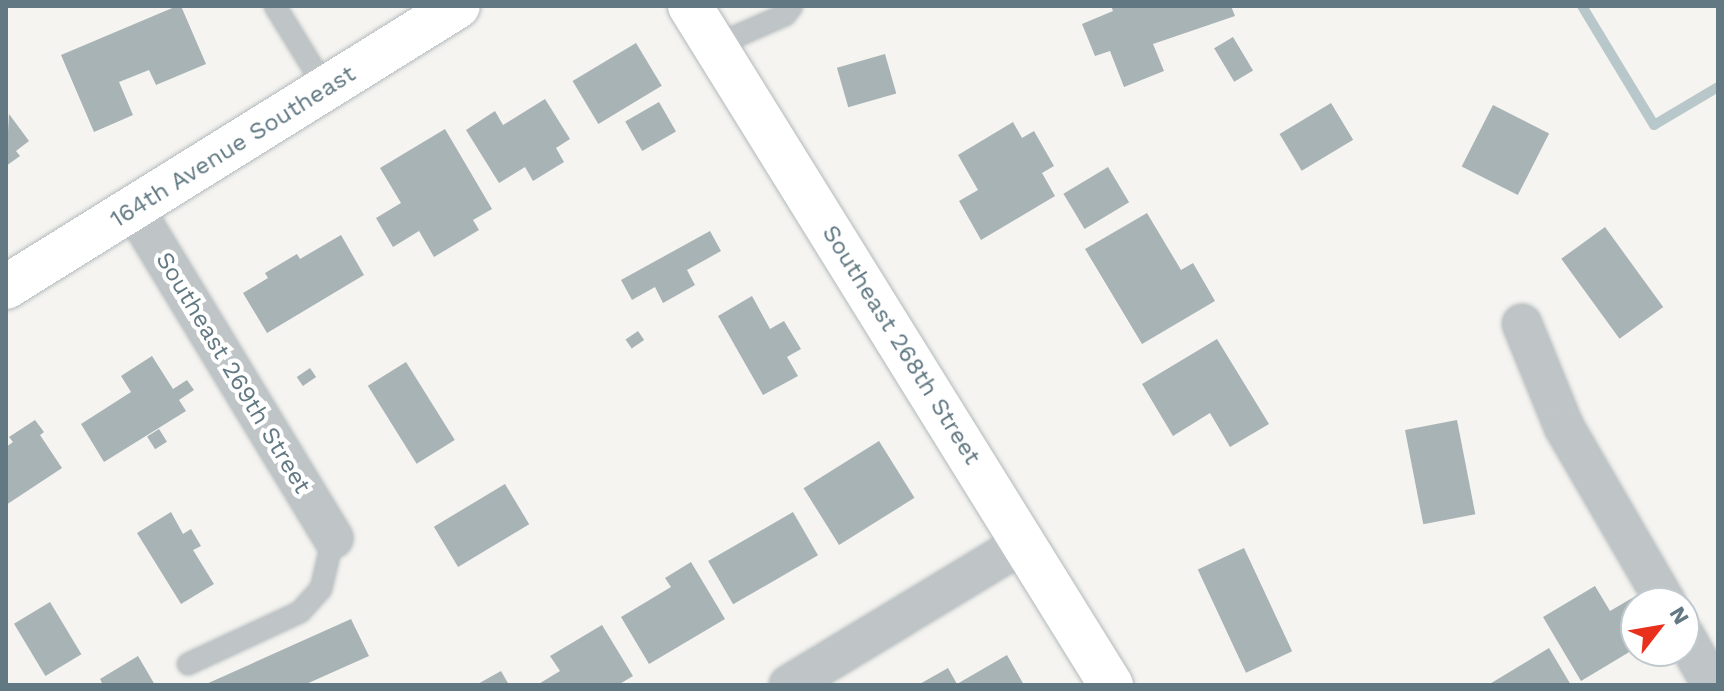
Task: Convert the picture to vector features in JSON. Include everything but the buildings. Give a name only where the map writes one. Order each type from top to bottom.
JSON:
[{"type":"street","name":"164th Avenue Southeast","points":[[6,287],[458,6]]},
{"type":"street","name":"Southeast 268th Street","points":[[690,6],[1111,685]]},
{"type":"street","name":"Southeast 269th Street","points":[[134,209],[333,538]]},
{"type":"street","points":[[1522,324],[1564,427],[1657,587]]},
{"type":"street","points":[[789,685],[1025,542]]},
{"type":"street","points":[[1700,664],[1712,685]]},
{"type":"lane","points":[[275,6],[326,89]]},
{"type":"lane","points":[[714,46],[785,15],[792,6]]},
{"type":"lane","points":[[188,664],[300,612],[321,589],[333,538]]},
{"type":"waterway","points":[[1582,6],[1654,125],[1718,87]]}]
